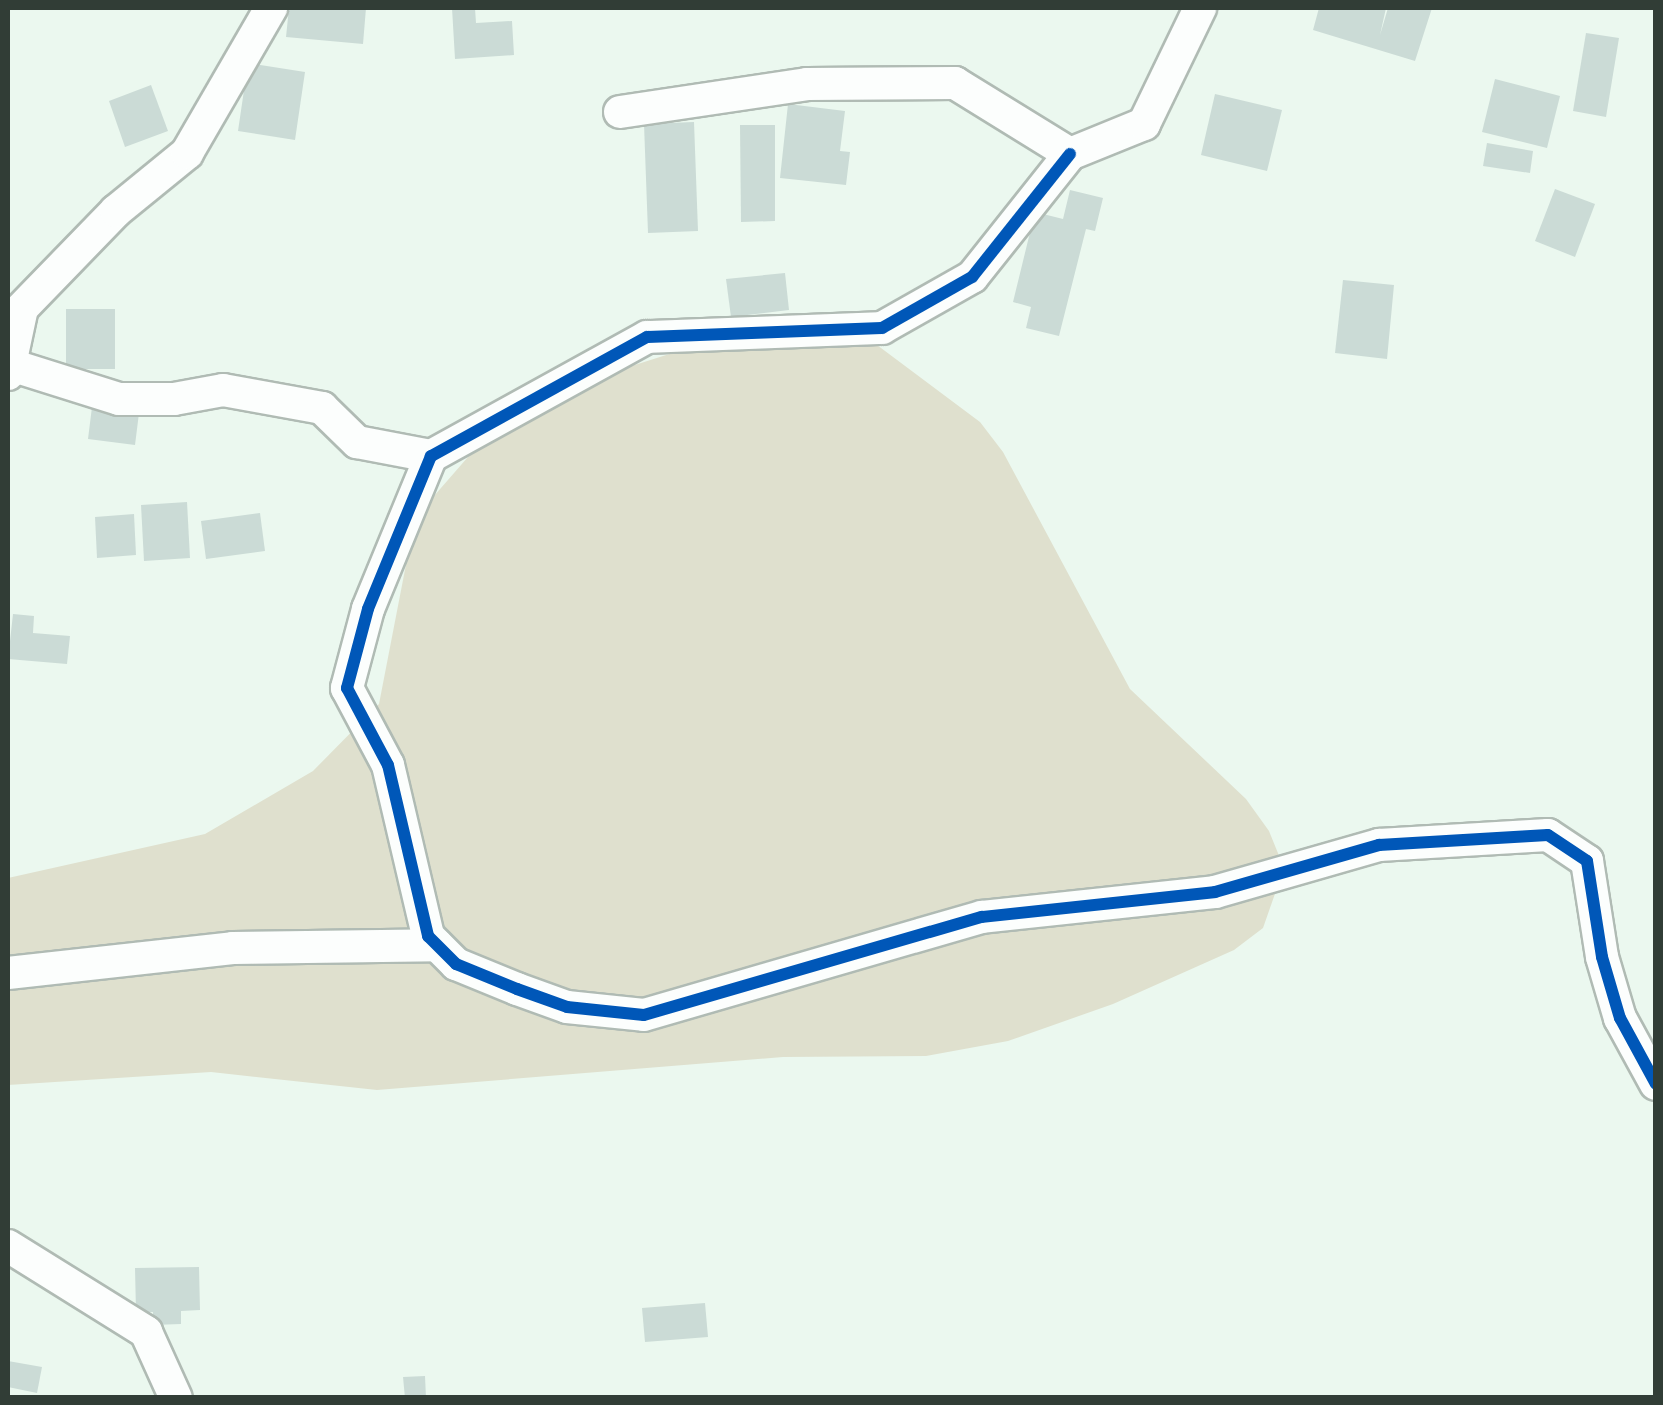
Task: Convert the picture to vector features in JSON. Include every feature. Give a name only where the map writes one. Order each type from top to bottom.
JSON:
[{"type":"street","points":[[271,8],[187,153],[116,211],[22,308],[11,370],[119,398],[174,399],[223,390],[322,408],[357,442],[431,456]]},
{"type":"street","points":[[1200,8],[1144,124],[1070,154],[972,278],[882,328],[647,337],[431,456],[368,609],[347,688],[388,765],[428,936],[456,964],[567,1007],[644,1015],[982,918],[1215,892],[1379,845],[1548,836],[1587,861],[1602,957],[1620,1018],[1656,1084]]},
{"type":"street","points":[[620,112],[807,84],[955,84],[1070,154]]},
{"type":"street","points":[[8,973],[233,948],[436,945]]},
{"type":"street","points":[[8,1246],[146,1332],[176,1398]]},
{"type":"green space","points":[[873,342],[980,422],[1003,452],[1130,689],[1246,799],[1269,831],[1284,868],[1263,928],[1234,950],[1113,1004],[1008,1041],[926,1056],[783,1057],[377,1090],[211,1072],[8,1085],[8,878],[205,834],[313,771],[379,704],[409,549],[434,496],[488,434],[600,376],[682,350]]},
{"type":"building","points":[[289,8],[366,8],[363,44],[286,37]]},
{"type":"building","points":[[452,8],[475,8],[476,23],[512,21],[514,55],[455,59]]},
{"type":"building","points":[[1319,8],[1386,8],[1380,35],[1388,8],[1432,8],[1415,61],[1313,30]]},
{"type":"building","points":[[1586,33],[1619,38],[1606,117],[1573,111]]},
{"type":"building","points":[[248,63],[305,72],[295,140],[238,131]]},
{"type":"building","points":[[1495,79],[1560,96],[1547,148],[1482,132]]},
{"type":"building","points":[[151,85],[168,131],[125,147],[109,101]]},
{"type":"building","points":[[1215,94],[1282,110],[1267,171],[1201,155]]},
{"type":"building","points":[[788,104],[845,111],[840,151],[850,152],[846,185],[780,178]]},
{"type":"building","points":[[694,122],[698,231],[648,233],[644,124]]},
{"type":"building","points":[[740,125],[775,125],[775,221],[741,222]]},
{"type":"building","points":[[1487,143],[1533,151],[1530,173],[1483,166]]},
{"type":"building","points":[[1555,189],[1595,204],[1575,257],[1535,241]]},
{"type":"building","points":[[1070,190],[1103,198],[1095,231],[1086,229],[1059,336],[1026,328],[1031,307],[1013,302],[1035,212],[1063,219]]},
{"type":"building","points":[[785,273],[789,310],[731,317],[726,279]]},
{"type":"building","points":[[1343,280],[1394,285],[1387,359],[1335,353]]},
{"type":"building","points":[[66,309],[115,309],[115,369],[66,369]]},
{"type":"building","points":[[92,407],[139,413],[135,445],[88,439]]},
{"type":"building","points":[[187,502],[190,558],[144,561],[141,505]]},
{"type":"building","points":[[260,513],[265,551],[206,559],[201,521]]},
{"type":"building","points":[[134,514],[136,555],[97,558],[95,517]]},
{"type":"building","points":[[13,614],[34,616],[33,633],[70,636],[67,664],[8,659]]},
{"type":"building","points":[[199,1267],[200,1310],[181,1311],[181,1324],[153,1325],[153,1312],[136,1312],[135,1268]]},
{"type":"building","points":[[705,1303],[708,1337],[645,1342],[642,1308]]},
{"type":"building","points":[[8,1361],[42,1367],[37,1393],[8,1387]]},
{"type":"building","points":[[425,1376],[426,1398],[405,1398],[403,1377]]},
{"type":"cycle path","points":[[1070,154],[972,277],[882,328],[647,337],[431,456],[368,609],[347,688],[388,765],[428,936],[456,964],[517,989],[567,1007],[644,1015],[982,917],[1215,892],[1379,845],[1548,835],[1587,861],[1602,957],[1620,1018],[1656,1084]]}]
